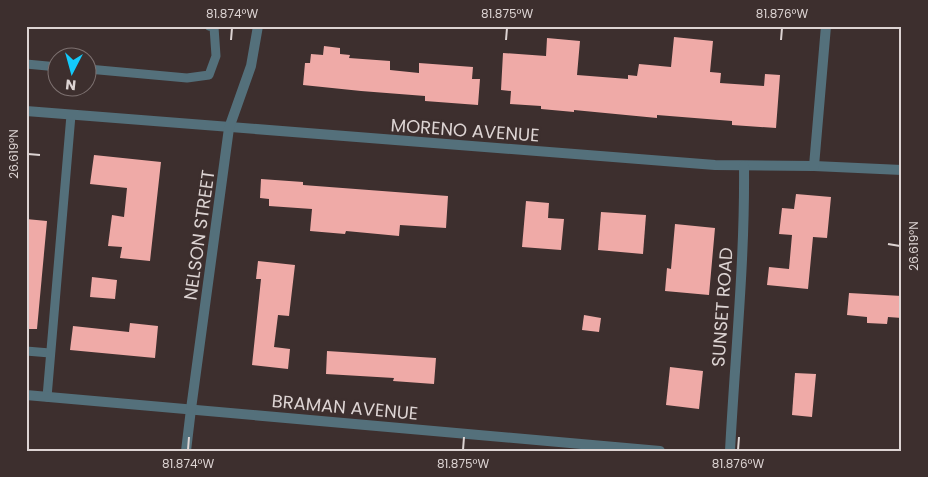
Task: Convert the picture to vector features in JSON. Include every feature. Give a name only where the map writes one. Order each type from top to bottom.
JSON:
[{"type":"street","name":"NELSON STREET","points":[[186,451],[230,128],[251,66],[258,26]]},
{"type":"street","points":[[814,166],[826,26]]},
{"type":"street","name":"MORENO AVENUE","points":[[26,111],[715,165],[814,166],[902,170]]},
{"type":"street","name":"SUNSET ROAD","points":[[730,451],[739,316],[744,166]]},
{"type":"street","name":"BRAMAN AVENUE","points":[[26,395],[660,451]]},
{"type":"lane","points":[[98,70],[187,78],[209,75],[216,56],[214,27],[209,26]]},
{"type":"lane","points":[[26,64],[48,66]]},
{"type":"lane","points":[[47,397],[70,115]]},
{"type":"lane","points":[[26,351],[50,353]]},
{"type":"building","points":[[674,37],[713,41],[710,72],[721,73],[720,83],[764,86],[765,74],[780,75],[776,128],[732,125],[732,121],[657,115],[657,118],[574,110],[574,112],[541,109],[541,106],[510,104],[511,91],[501,90],[503,53],[546,56],[547,38],[580,41],[577,75],[628,79],[628,75],[637,76],[639,64],[671,67]]},
{"type":"building","points":[[324,46],[340,48],[340,54],[350,55],[349,58],[390,61],[390,70],[419,73],[419,63],[473,67],[472,79],[480,79],[478,105],[425,101],[425,96],[303,85],[305,63],[310,63],[311,54],[323,55]]},
{"type":"building","points":[[94,155],[161,162],[150,261],[120,258],[122,247],[108,246],[112,215],[124,217],[127,188],[90,184]]},
{"type":"building","points":[[261,179],[303,182],[303,185],[448,196],[446,228],[400,225],[399,236],[346,231],[345,234],[310,231],[312,209],[269,206],[269,199],[260,198]]},
{"type":"building","points":[[796,194],[831,197],[827,238],[813,237],[808,289],[767,285],[769,267],[789,269],[792,235],[779,234],[782,208],[794,209]]},
{"type":"building","points":[[526,201],[549,203],[548,218],[564,219],[561,250],[522,247]]},
{"type":"building","points":[[601,212],[646,215],[643,254],[598,250]]},
{"type":"building","points":[[26,219],[47,221],[37,329],[26,329]]},
{"type":"building","points":[[675,224],[715,228],[709,295],[665,291],[667,268],[671,269]]},
{"type":"building","points":[[258,261],[295,265],[289,316],[278,315],[274,347],[290,349],[288,369],[252,365],[261,279],[256,279]]},
{"type":"building","points":[[92,277],[117,280],[115,299],[90,297]]},
{"type":"building","points":[[849,293],[902,296],[902,318],[888,317],[887,324],[867,323],[867,317],[847,315]]},
{"type":"building","points":[[584,315],[601,318],[599,332],[582,330]]},
{"type":"building","points":[[130,323],[158,326],[155,358],[70,350],[73,326],[129,332]]},
{"type":"building","points":[[327,351],[436,358],[434,384],[393,381],[394,378],[326,374]]},
{"type":"building","points":[[670,367],[703,371],[699,409],[666,405]]},
{"type":"building","points":[[795,373],[816,374],[812,417],[792,415]]}]
